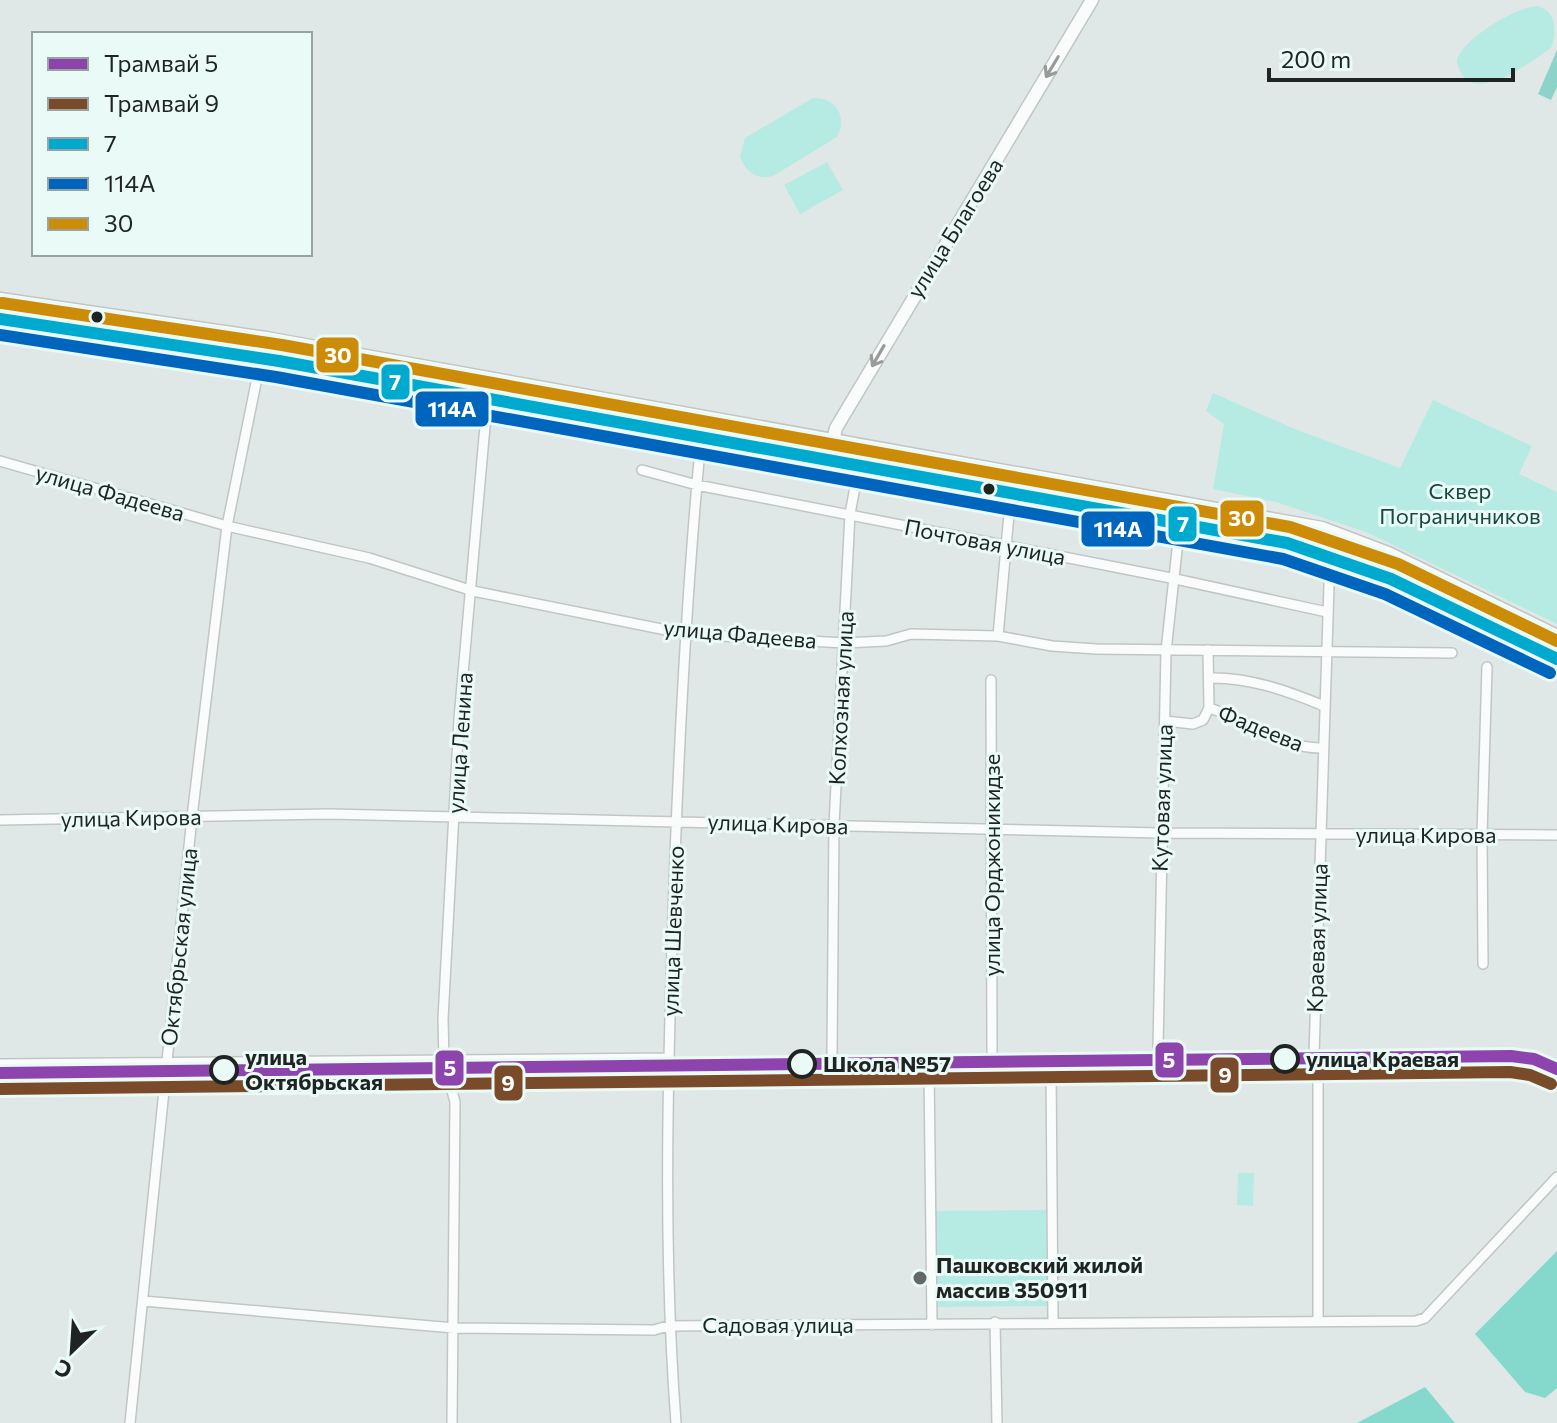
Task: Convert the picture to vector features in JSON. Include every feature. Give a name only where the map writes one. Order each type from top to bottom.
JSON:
[{"type":"main road","points":[[0,300],[266,339],[1322,529],[1388,554],[1557,637]]},
{"type":"main road","points":[[0,319],[263,358],[1242,534],[1330,554],[1380,573],[1557,659]]},
{"type":"main road","points":[[602,420],[612,412],[610,405],[603,400]]},
{"type":"street","name":"улица Благоева","points":[[828,461],[832,439],[921,280],[955,232],[1092,0]]},
{"type":"street","name":"Октябрьская улица","points":[[130,1423],[192,817],[227,526],[257,378]]},
{"type":"street","name":"улица Ленина","points":[[444,1060],[443,1019],[459,719],[473,591],[485,426]]},
{"type":"street","name":"улица Шевченко","points":[[676,1423],[668,1326],[669,1058],[676,821],[701,439]]},
{"type":"street","name":"улица Фадеева","points":[[0,461],[227,526],[322,545],[473,591],[686,634],[844,643],[886,641],[911,634],[998,636],[1052,646],[1166,651],[1452,653]]},
{"type":"street","name":"Почтовая улица","points":[[642,470],[697,485],[1171,578],[1327,612]]},
{"type":"street","name":"Колхозная улица","points":[[832,1053],[834,825],[850,514],[855,487]]},
{"type":"street","points":[[998,636],[1009,514]]},
{"type":"street","name":"Кутовая улица","points":[[1158,1047],[1166,651],[1171,578],[1177,550]]},
{"type":"street","name":"Краевая улица","points":[[1318,1321],[1318,1066],[1314,1049],[1330,554]]},
{"type":"street","name":"Фадеева","points":[[1208,650],[1209,708],[1234,715],[1296,746],[1322,748]]},
{"type":"street","points":[[1483,964],[1482,835],[1487,667]]},
{"type":"street","points":[[1209,678],[1231,678],[1291,693],[1324,706]]},
{"type":"street","name":"улица Орджоникидзе","points":[[991,680],[992,1051]]},
{"type":"street","points":[[1165,721],[1193,724],[1203,720],[1209,708]]},
{"type":"street","name":"улица Кирова","points":[[0,820],[455,816],[1320,836],[1557,835]]},
{"type":"street","points":[[0,1064],[669,1058]]},
{"type":"street","points":[[0,1079],[447,1072],[1513,1066],[1557,1080]]},
{"type":"street","points":[[1051,1068],[1053,1322]]},
{"type":"street","points":[[929,1069],[932,1325]]},
{"type":"street","points":[[447,1072],[455,1102],[452,1423]]},
{"type":"street","name":"Садовая улица","points":[[143,1301],[454,1328],[654,1330],[668,1326],[995,1322],[1416,1321],[1425,1318],[1557,1177]]},
{"type":"street","points":[[995,1322],[997,1423]]},
{"type":"green space","points":[[1538,6],[1549,13],[1554,23],[1551,48],[1499,79],[1472,83],[1463,76],[1457,61],[1468,44],[1504,18]]},
{"type":"green space","points":[[813,98],[828,101],[838,110],[841,122],[837,137],[773,176],[757,176],[749,171],[740,157],[745,138]]},
{"type":"green space","points":[[827,162],[843,190],[800,214],[784,185]]},
{"type":"green space","name":"Сквер Пограничников","points":[[1213,393],[1295,429],[1400,468],[1433,400],[1532,446],[1519,474],[1557,492],[1557,624],[1366,532],[1276,502],[1213,489],[1224,424],[1206,411]]},
{"type":"green space","points":[[1238,1173],[1254,1173],[1253,1206],[1237,1205]]},
{"type":"green space","points":[[1046,1210],[1048,1306],[936,1307],[934,1211]]},
{"type":"shaded area","points":[[1557,50],[1557,87],[1551,100],[1538,94]]},
{"type":"shaded area","points":[[1557,1251],[1557,1388],[1545,1398],[1525,1392],[1475,1334]]},
{"type":"shaded area","points":[[1425,1387],[1455,1423],[1357,1423]]},
{"type":"tram line","name":"5","points":[[0,1073],[1511,1056],[1534,1059],[1557,1069]]},
{"type":"tram line","name":"9","points":[[0,1089],[1510,1072],[1530,1075],[1551,1084]]},
{"type":"transit line","name":"30","points":[[2,303],[282,345],[1290,527],[1398,564],[1557,641]]},
{"type":"transit line","name":"7","points":[[0,319],[279,361],[1287,543],[1391,579],[1557,659]]},
{"type":"transit line","name":"114А","points":[[0,335],[276,377],[1283,559],[1385,594],[1550,673]]},
{"type":"place","name":"улица Краевая","points":[[1285,1059]]},
{"type":"place","name":"Школа №57","points":[[802,1064]]},
{"type":"place","name":"улица Октябрьская","points":[[224,1070]]},
{"type":"place","name":"Пашковский жилой массив 350911","points":[[920,1278]]}]
